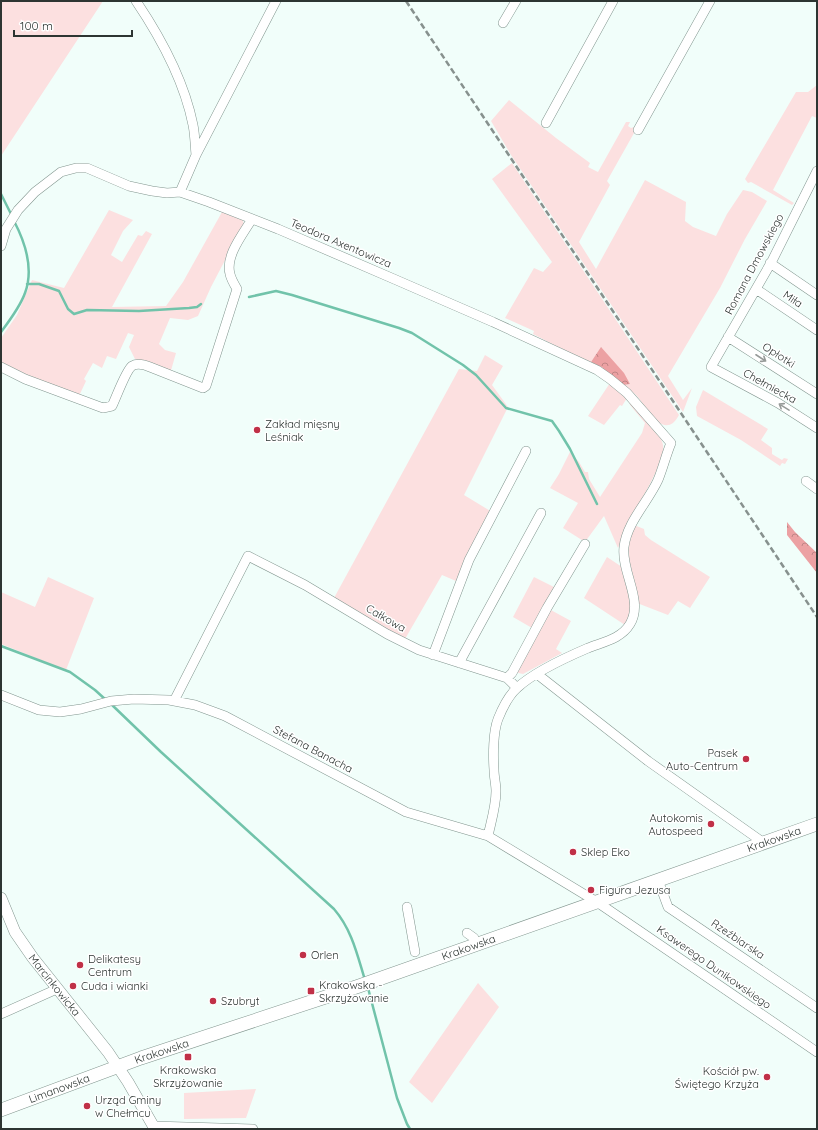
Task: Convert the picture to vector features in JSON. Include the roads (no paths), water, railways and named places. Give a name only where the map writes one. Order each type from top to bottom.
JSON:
[{"type":"main road","name":"Krakowska","points":[[118,1067],[364,984],[817,824]]},
{"type":"main road","name":"Limanowska","points":[[1,1110],[118,1067]]},
{"type":"street","points":[[136,1],[163,45],[184,90],[193,125],[196,156]]},
{"type":"street","points":[[180,192],[196,156],[276,1]]},
{"type":"street","points":[[503,23],[516,1]]},
{"type":"street","points":[[546,123],[612,1]]},
{"type":"street","points":[[638,130],[710,1]]},
{"type":"street","name":"Teodora Axentowicza","points":[[1,246],[6,229],[17,212],[35,192],[61,172],[76,168],[86,168],[129,186],[160,192],[180,192],[252,219],[459,307],[597,370],[628,393],[671,443],[658,480],[629,530],[625,541],[624,558],[634,599],[631,623],[618,636],[560,661],[537,674]]},
{"type":"street","name":"Romana Dmowskiego","points":[[711,368],[770,263],[817,170]]},
{"type":"street","points":[[1,367],[25,379],[103,408],[112,406],[127,372],[134,366],[143,365],[202,388],[206,386],[236,289],[230,274],[229,264],[233,252],[252,219]]},
{"type":"street","points":[[770,263],[817,294]]},
{"type":"street","name":"Miła","points":[[756,289],[817,330]]},
{"type":"street","name":"Opłotki","points":[[728,336],[817,394]]},
{"type":"street","name":"Chełmiecka","points":[[711,368],[778,403],[817,428]]},
{"type":"street","points":[[434,655],[469,560],[526,451]]},
{"type":"street","points":[[806,481],[817,489]]},
{"type":"street","points":[[459,663],[541,513]]},
{"type":"street","points":[[507,678],[512,673],[547,608],[585,544]]},
{"type":"street","name":"Całkowa","points":[[174,701],[248,556],[305,584],[387,634],[419,650],[507,678],[517,688]]},
{"type":"street","points":[[488,836],[496,792],[494,768],[495,740],[498,720],[517,688],[537,674],[648,761],[764,843]]},
{"type":"street","name":"Stefana Banacha","points":[[1,695],[39,710],[60,712],[81,709],[108,702],[134,699],[174,701],[195,705],[225,716],[406,812],[488,836],[597,902]]},
{"type":"street","name":"Rzeźbiarska","points":[[658,880],[668,907],[817,1008]]},
{"type":"street","name":"Marcinkowicka","points":[[1,898],[15,932],[33,958],[58,988],[118,1067],[154,1127]]},
{"type":"street","name":"Ksawerego Dunikowskiego","points":[[597,902],[817,1052]]},
{"type":"street","points":[[407,907],[415,952]]},
{"type":"street","points":[[1,1014],[58,988]]},
{"type":"street","points":[[154,1127],[254,1129]]},
{"type":"waterway","points":[[1,194],[12,216]]},
{"type":"waterway","points":[[1,332],[20,303],[28,284],[29,275],[27,256],[22,238],[14,221]]},
{"type":"waterway","points":[[27,284],[39,284],[59,291],[68,309],[74,314],[87,310],[139,311],[189,308],[197,307],[201,304]]},
{"type":"waterway","points":[[249,297],[276,291],[412,333],[463,365],[476,375],[506,408],[552,421],[570,449],[597,504]]},
{"type":"waterway","points":[[1,646],[70,672],[106,700]]},
{"type":"waterway","points":[[111,704],[161,752],[334,909],[350,934],[365,980]]},
{"type":"waterway","points":[[368,988],[397,1098],[410,1129]]},
{"type":"railway","points":[[406,1],[817,617]]},
{"type":"place","name":"Zakład mięsny Leśniak","points":[[257,430]]},
{"type":"place","name":"Pasek Auto-Centrum","points":[[746,759]]},
{"type":"place","name":"Autokomis Autospeed","points":[[711,824]]},
{"type":"place","name":"Sklep Eko","points":[[573,852]]},
{"type":"place","name":"Figura Jezusa","points":[[591,890]]},
{"type":"place","name":"Orlen","points":[[303,955]]},
{"type":"place","name":"Delikatesy Centrum","points":[[80,965]]},
{"type":"place","name":"Cuda i wianki","points":[[73,986]]},
{"type":"place","name":"Krakowska - Skrzyżowanie","points":[[311,991]]},
{"type":"place","name":"Szubryt","points":[[213,1001]]},
{"type":"place","name":"Krakowska Skrzyżowanie","points":[[188,1057]]},
{"type":"place","name":"Kościół pw. Świętego Krzyża","points":[[767,1077]]},
{"type":"place","name":"Urząd Gminy w Chełmcu","points":[[87,1106]]}]
